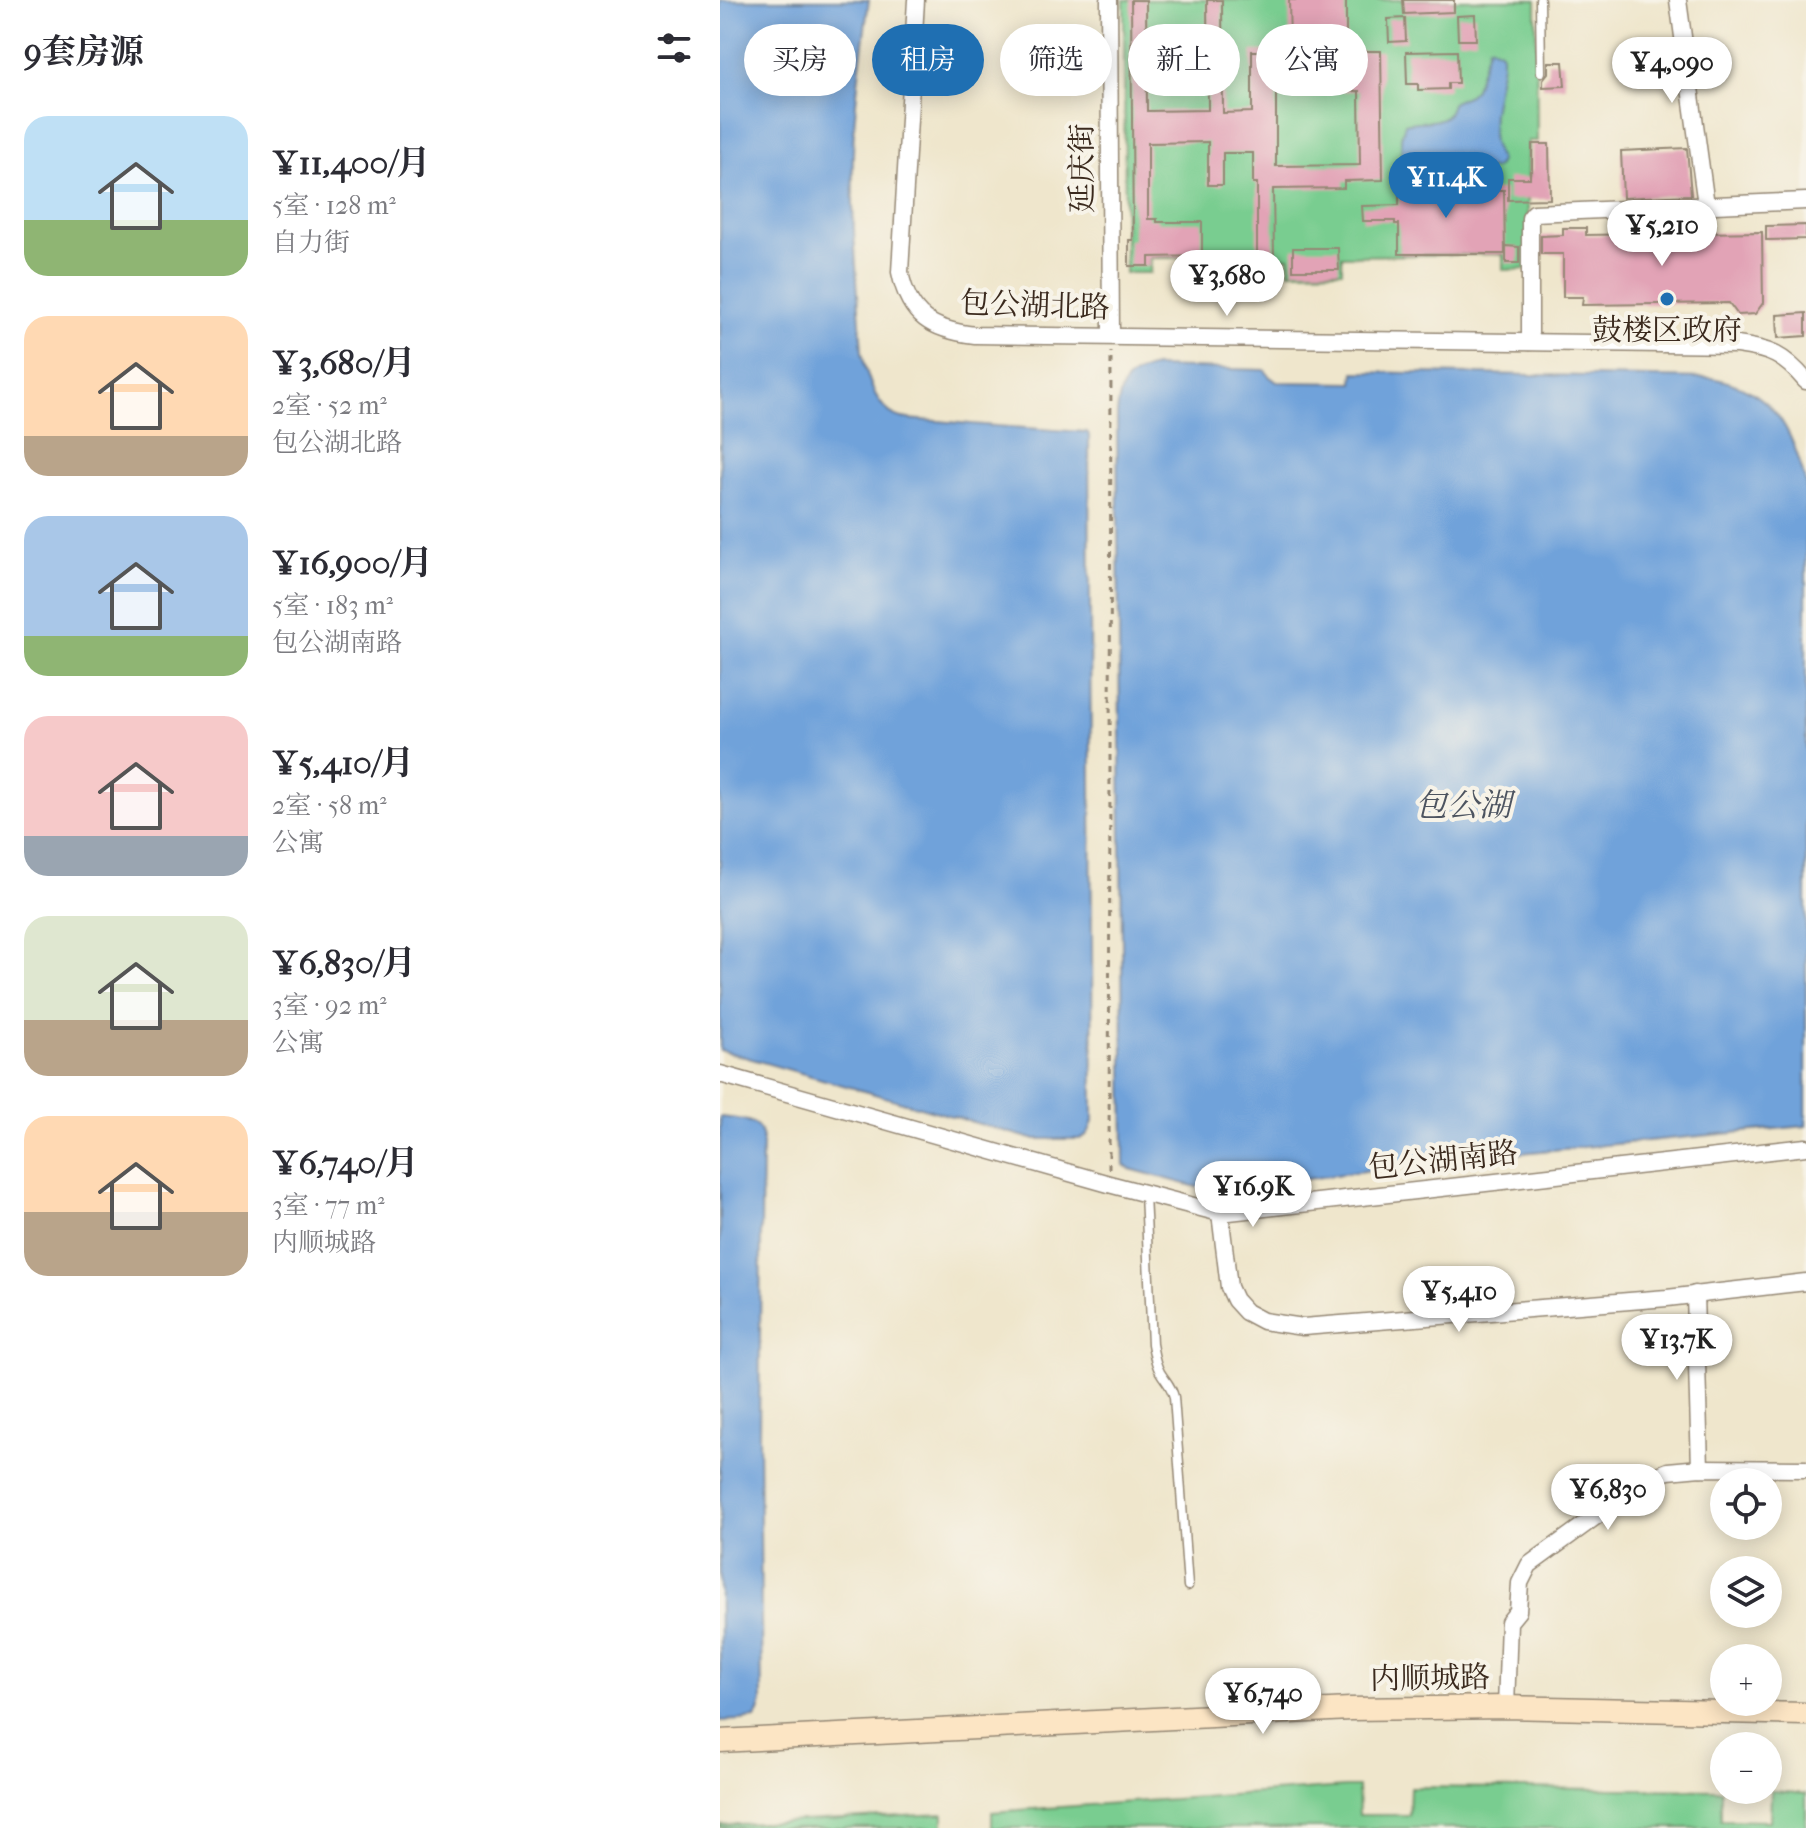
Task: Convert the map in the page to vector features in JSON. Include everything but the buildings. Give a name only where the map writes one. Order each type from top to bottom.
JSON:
[{"type":"street","name":"包公湖北路","points":[[916,0],[900,255],[902,282],[909,301],[928,322],[952,332],[975,335],[1751,346],[1780,355],[1804,376]]},
{"type":"street","name":"延庆街","points":[[1109,0],[1111,336]]},
{"type":"street","points":[[1678,0],[1706,205]]},
{"type":"street","points":[[1530,342],[1530,218],[1534,213],[1806,201]]},
{"type":"street","name":"包公湖南路","points":[[720,1074],[1220,1213],[1806,1147]]},
{"type":"street","points":[[1220,1213],[1229,1287],[1235,1300],[1246,1312],[1263,1321],[1303,1327],[1806,1282]]},
{"type":"street","points":[[1695,1294],[1700,1468]]},
{"type":"street","points":[[1506,1707],[1509,1622],[1518,1611],[1520,1583],[1529,1565],[1646,1480],[1668,1471],[1700,1468],[1806,1469]]},
{"type":"street","name":"内顺城路","points":[[720,1741],[1350,1709],[1506,1707],[1806,1714]]},
{"type":"lane","points":[[1540,0],[1541,72]]},
{"type":"lane","points":[[1145,1193],[1152,1344],[1155,1361],[1170,1384],[1174,1397],[1188,1586]]},
{"type":"path","points":[[1109,1184],[1111,336]]},
{"type":"green space","points":[[1124,0],[1536,0],[1537,141],[1528,141],[1528,269],[1503,270],[1503,254],[1342,256],[1342,271],[1289,272],[1289,257],[1151,258],[1150,273],[1125,273]]},
{"type":"green space","points":[[1358,1787],[1359,1815],[1409,1815],[1410,1787],[1710,1790],[1710,1804],[1721,1804],[1721,1820],[1770,1821],[1771,1804],[1782,1804],[1782,1792],[1806,1794],[1806,1828],[992,1828],[992,1812]]},
{"type":"green space","points":[[943,1814],[943,1828],[720,1828],[720,1825]]},
{"type":"water","points":[[720,0],[869,0],[855,116],[853,204],[862,352],[877,397],[889,412],[906,419],[1087,432],[1089,435],[1093,1121],[1087,1134],[1079,1139],[1032,1139],[720,1050]]},
{"type":"water","points":[[1489,46],[1502,54],[1492,133],[1500,161],[1497,167],[1404,166],[1401,137],[1405,124],[1443,118],[1453,102],[1469,95],[1475,89]]},
{"type":"water","name":"包公湖","points":[[1155,367],[1265,370],[1277,382],[1353,383],[1354,372],[1712,378],[1751,392],[1777,414],[1794,445],[1806,484],[1806,1126],[1436,1161],[1221,1191],[1204,1189],[1124,1165],[1117,414],[1126,382],[1137,373]]},
{"type":"water","points":[[720,1117],[751,1122],[762,1135],[759,1436],[762,1702],[755,1718],[720,1721]]},
{"type":"place","name":"鼓楼区政府","points":[[1667,299]]}]
